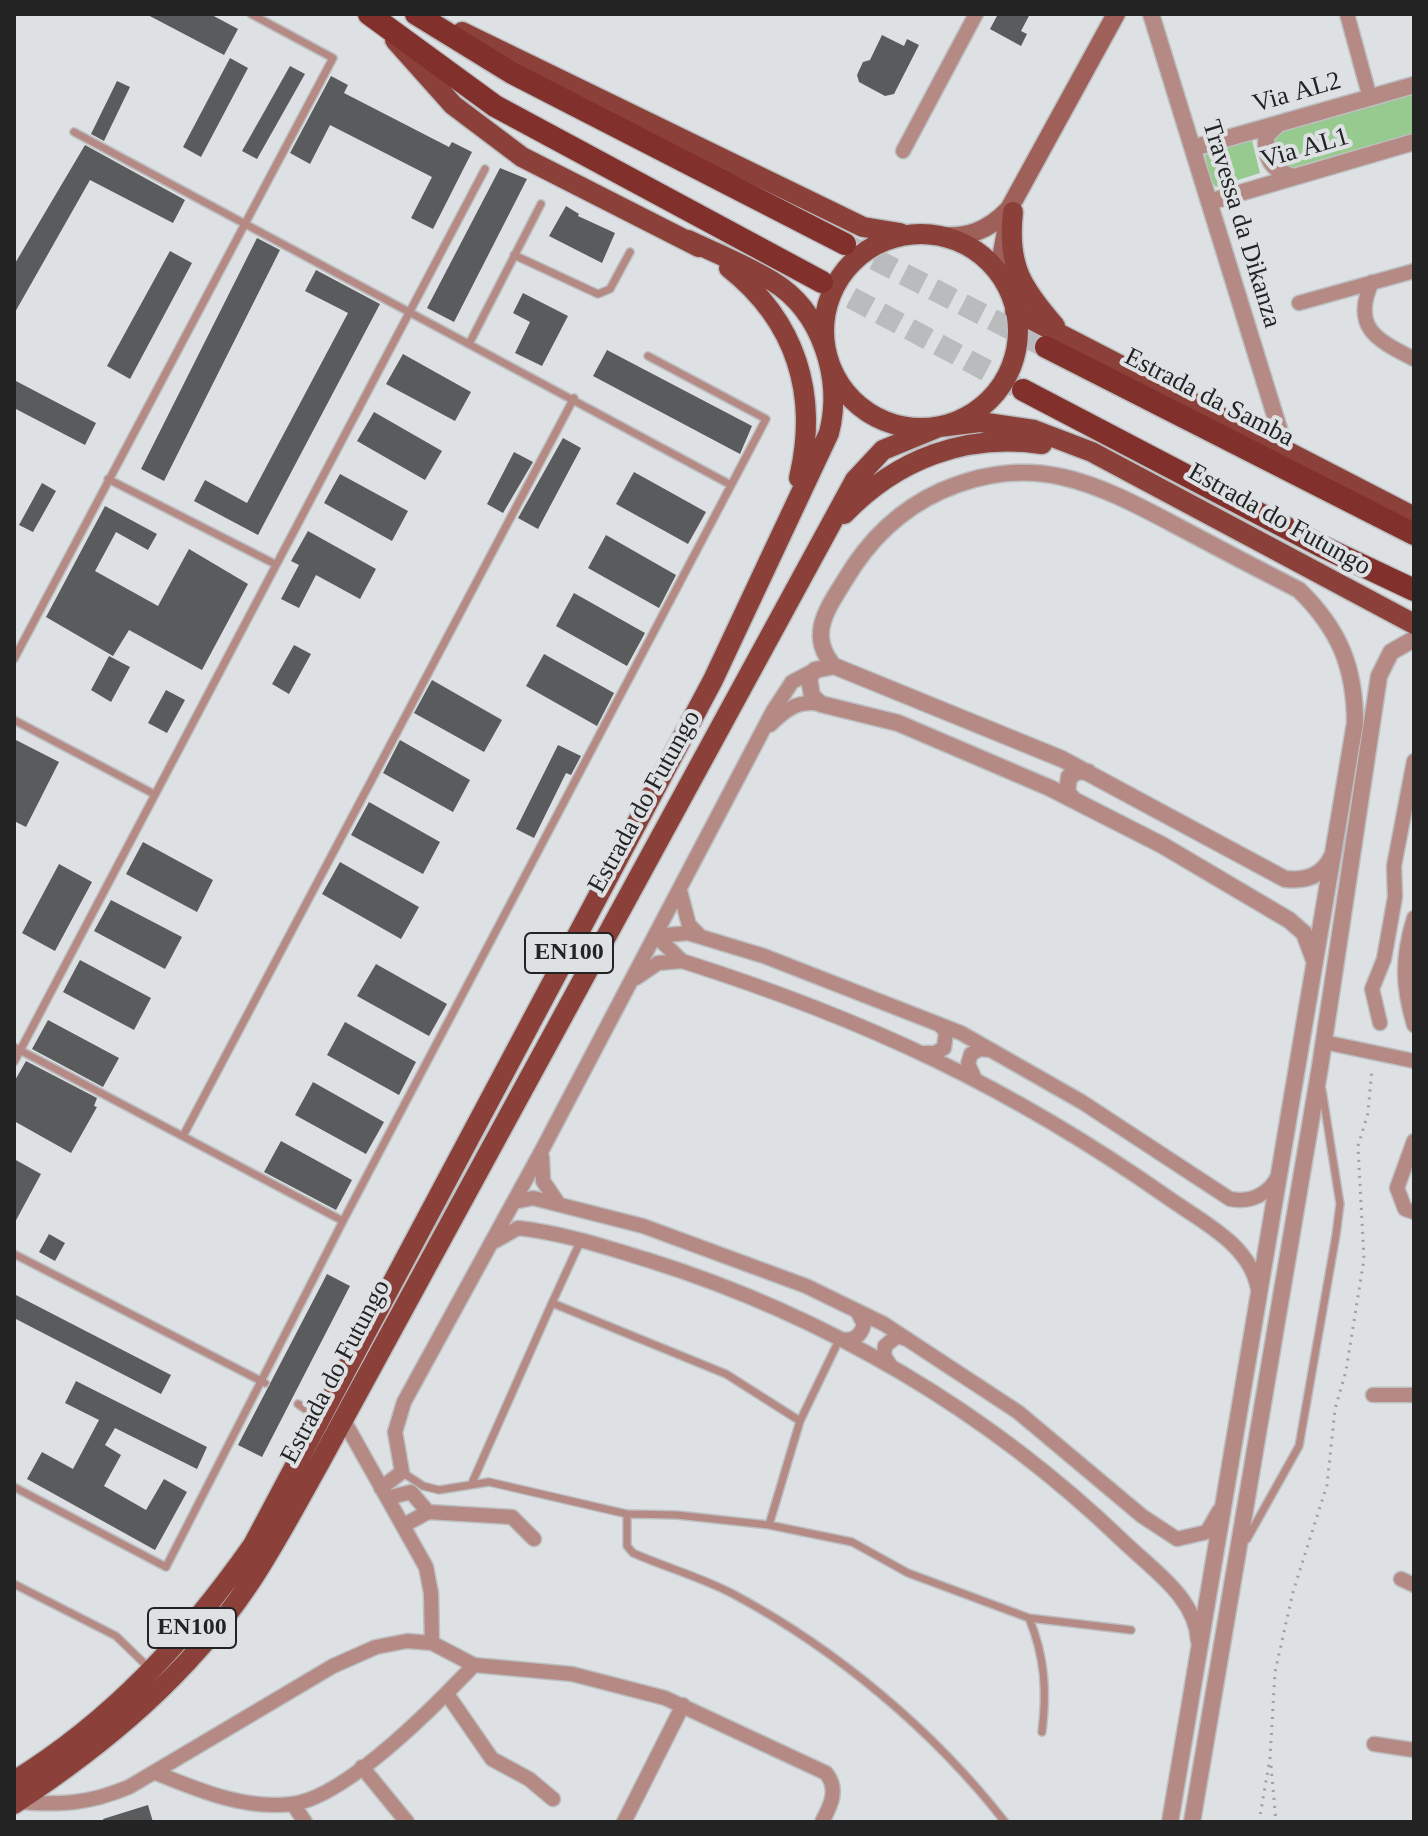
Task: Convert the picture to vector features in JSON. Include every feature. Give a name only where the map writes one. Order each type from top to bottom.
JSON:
[{"type":"highway","points":[[416,14],[512,73],[845,244]]},
{"type":"highway","points":[[372,15],[495,106],[822,282]]},
{"type":"highway","name":"Estrada da Samba","points":[[1053,339],[1345,500]]},
{"type":"highway","name":"Estrada do Futungo","points":[[1023,390],[1321,546],[1414,590]]},
{"type":"highway","name":"Estrada do Futungo","points":[[1345,500],[1414,534]]},
{"type":"main road","points":[[425,14],[863,227],[928,235],[969,236],[985,230],[1015,203]]},
{"type":"main road","points":[[372,15],[453,105],[522,157],[774,282],[804,309],[843,389],[878,419],[908,428],[939,427],[981,409],[1002,386],[1014,358],[1013,304],[1002,253],[1015,203],[1114,17]]},
{"type":"main road","points":[[1015,203],[1010,240],[1014,266],[1053,339]]},
{"type":"main road","points":[[829,361],[824,328],[838,281],[873,247],[888,240],[928,235],[981,256],[1013,304],[1053,339],[1285,448],[1414,517]]},
{"type":"main road","points":[[688,240],[727,266],[766,302],[783,325],[795,354],[806,413],[805,438],[792,508]]},
{"type":"main road","name":"Estrada do Futungo","points":[[14,1781],[93,1727],[153,1672],[202,1615],[253,1545],[713,680],[832,422],[836,391],[829,361]]},
{"type":"main road","name":"Estrada do Futungo","points":[[16,1803],[106,1739],[196,1652],[266,1558],[855,480],[883,450],[939,427],[980,422],[1005,423],[1034,430],[1099,456],[1414,624]]},
{"type":"main road","points":[[830,529],[878,482],[942,449],[980,442],[1019,440],[1099,456]]},
{"type":"street","points":[[903,151],[976,14]]},
{"type":"street","name":"Travessa da Dikanza","points":[[1151,14],[1285,448]]},
{"type":"street","points":[[1347,14],[1370,98]]},
{"type":"street","name":"Via AL2","points":[[1193,148],[1414,85]]},
{"type":"street","points":[[1278,123],[1266,136],[1268,159],[1276,171],[1293,177]]},
{"type":"street","name":"Via AL1","points":[[1209,202],[1414,142]]},
{"type":"street","points":[[1299,303],[1414,271]]},
{"type":"street","points":[[1372,282],[1365,298],[1363,315],[1369,328],[1380,341],[1414,359]]},
{"type":"street","points":[[834,666],[819,643],[819,630],[829,606],[869,543],[908,509],[967,480],[1003,472],[1036,472],[1106,489],[1299,590],[1335,632],[1352,677],[1355,723],[1170,1822]]},
{"type":"street","points":[[1192,1822],[1320,1067],[1379,676],[1391,652],[1414,639]]},
{"type":"street","points":[[384,1493],[402,1472],[395,1432],[404,1402],[542,1150],[785,691],[800,676],[834,666],[1035,747],[1088,772],[1285,879],[1310,878],[1321,872],[1333,855]]},
{"type":"street","points":[[815,670],[809,687],[821,704]]},
{"type":"street","points":[[764,731],[793,705],[806,701],[898,723],[1023,776],[1162,845],[1289,920],[1310,943],[1315,974]]},
{"type":"street","points":[[1023,776],[1033,776],[1041,770],[1042,754],[1035,747]]},
{"type":"street","points":[[1380,1023],[1372,989],[1384,959],[1412,769]]},
{"type":"street","points":[[1074,800],[1067,792],[1069,777],[1078,771],[1088,772]]},
{"type":"street","points":[[680,891],[689,925],[699,935]]},
{"type":"street","points":[[1414,918],[1403,952],[1403,990],[1414,1025]]},
{"type":"street","points":[[656,936],[699,935],[831,979],[939,1024],[1082,1102],[1230,1199],[1242,1201],[1268,1190],[1282,1167]]},
{"type":"street","points":[[656,936],[682,961]]},
{"type":"street","points":[[1384,959],[1404,970]]},
{"type":"street","points":[[632,981],[658,963],[682,961],[824,1010],[975,1077],[1094,1146],[1228,1241],[1254,1267],[1258,1309]]},
{"type":"street","points":[[924,1053],[940,1051],[946,1043],[946,1032],[939,1024]]},
{"type":"street","points":[[1324,1042],[1414,1061]]},
{"type":"street","points":[[975,1077],[968,1064],[971,1054],[980,1049],[991,1051]]},
{"type":"street","points":[[1414,1141],[1397,1188],[1405,1209],[1414,1212]]},
{"type":"street","points":[[542,1150],[543,1181],[558,1203]]},
{"type":"street","points":[[514,1202],[533,1198],[643,1226],[727,1254],[857,1311],[907,1339],[1018,1412],[1082,1462],[1142,1516],[1177,1539],[1207,1532],[1217,1518],[1227,1488]]},
{"type":"street","points":[[514,1202],[530,1223],[544,1231]]},
{"type":"street","points":[[489,1247],[518,1228],[581,1239],[703,1277],[840,1338],[891,1365],[990,1429],[1100,1519],[1183,1599],[1197,1625],[1198,1657]]},
{"type":"street","points":[[840,1338],[851,1339],[860,1334],[864,1324],[857,1311]]},
{"type":"street","points":[[891,1365],[884,1356],[885,1346],[897,1336],[907,1339]]},
{"type":"street","points":[[1373,1395],[1414,1395]]},
{"type":"street","points":[[343,1419],[426,1567],[431,1593],[432,1643]]},
{"type":"street","points":[[384,1493],[411,1492],[428,1512]]},
{"type":"street","points":[[404,1525],[428,1512],[512,1517],[534,1539]]},
{"type":"street","points":[[16,1803],[62,1805],[99,1799],[156,1773],[333,1666],[376,1647],[407,1641],[432,1643],[474,1665],[572,1674],[683,1705],[826,1773],[833,1781],[834,1792],[822,1822]]},
{"type":"street","points":[[156,1773],[220,1797],[254,1803],[293,1804],[320,1796],[362,1767],[447,1694],[474,1665]]},
{"type":"street","points":[[447,1694],[492,1759],[529,1779],[553,1799]]},
{"type":"street","points":[[624,1822],[683,1705]]},
{"type":"street","points":[[1374,1744],[1414,1750]]},
{"type":"street","points":[[362,1767],[407,1822]]},
{"type":"street","points":[[293,1804],[305,1822]]},
{"type":"lane","points":[[14,659],[333,58],[251,14]]},
{"type":"lane","points":[[74,132],[470,342],[731,485]]},
{"type":"lane","points":[[14,1062],[17,1049],[485,169]]},
{"type":"lane","points":[[470,342],[541,204]]},
{"type":"lane","points":[[514,255],[598,294],[610,289],[630,252]]},
{"type":"lane","points":[[14,1487],[166,1567],[343,1221],[766,419],[648,356]]},
{"type":"lane","points":[[183,1136],[574,398]]},
{"type":"lane","points":[[108,479],[275,564]]},
{"type":"lane","points":[[14,720],[154,794]]},
{"type":"lane","points":[[17,1049],[343,1221]]},
{"type":"lane","points":[[1233,1583],[1248,1536],[1299,1446],[1336,1235],[1340,1204],[1320,1067]]},
{"type":"lane","points":[[472,1483],[581,1239]]},
{"type":"lane","points":[[14,1254],[262,1382]]},
{"type":"lane","points":[[552,1303],[726,1374],[800,1421]]},
{"type":"lane","points":[[769,1525],[800,1421],[840,1338]]},
{"type":"lane","points":[[298,1404],[322,1420]]},
{"type":"lane","points":[[402,1472],[423,1486],[439,1490],[489,1482],[627,1514],[677,1515],[769,1525],[852,1542],[908,1573],[1029,1618],[1131,1630]]},
{"type":"lane","points":[[627,1514],[627,1546],[633,1553],[711,1583],[815,1643],[890,1701],[986,1798],[1005,1822]]},
{"type":"lane","points":[[14,1584],[116,1636],[153,1672]]},
{"type":"lane","points":[[1029,1618],[1043,1658],[1047,1685],[1042,1732]]},
{"type":"path","points":[[1259,1822],[1270,1758],[1275,1672],[1293,1592],[1327,1485],[1335,1409],[1346,1371],[1364,1259],[1358,1146],[1368,1113],[1373,1056],[1370,1054]]},
{"type":"path","points":[[1270,1758],[1276,1822]]},
{"type":"green space","points":[[1414,93],[1414,133],[1288,169],[1279,164],[1272,142],[1277,133]]},
{"type":"green space","points":[[1252,140],[1260,173],[1216,187],[1211,182],[1205,155]]},
{"type":"building","points":[[146,14],[210,14],[238,29],[224,55]]},
{"type":"building","points":[[998,14],[1030,14],[1021,31],[1027,34],[1021,46],[990,29]]},
{"type":"building","points":[[882,35],[904,46],[907,39],[919,45],[894,94],[885,96],[859,82],[857,75],[863,62],[870,60]]},
{"type":"building","points":[[230,58],[248,68],[201,157],[183,147]]},
{"type":"building","points":[[290,66],[305,74],[257,159],[242,151]]},
{"type":"building","points":[[331,76],[348,85],[344,93],[449,147],[452,142],[472,152],[433,229],[411,218],[432,177],[330,125],[310,164],[290,153]]},
{"type":"building","points":[[117,81],[130,87],[104,141],[91,134]]},
{"type":"building","points":[[85,145],[185,200],[173,223],[90,180],[14,314],[14,265]]},
{"type":"building","points":[[500,168],[527,179],[454,322],[427,308]]},
{"type":"building","points":[[566,206],[578,216],[615,233],[602,263],[549,236]]},
{"type":"building","points":[[257,238],[280,250],[164,481],[141,469]]},
{"type":"building","points":[[170,251],[192,263],[130,379],[107,366]]},
{"type":"building","points":[[316,270],[380,304],[258,535],[194,501],[205,480],[247,503],[348,313],[305,291]]},
{"type":"building","points":[[523,293],[568,316],[542,366],[515,353],[530,322],[513,313]]},
{"type":"building","points":[[607,350],[752,426],[740,454],[593,376]]},
{"type":"building","points":[[403,354],[471,392],[455,421],[386,384]]},
{"type":"building","points":[[14,380],[96,423],[85,445],[14,408]]},
{"type":"building","points":[[374,412],[442,451],[425,480],[357,441]]},
{"type":"building","points":[[563,438],[581,448],[538,529],[518,518]]},
{"type":"building","points":[[514,452],[533,462],[503,513],[487,504]]},
{"type":"building","points":[[634,472],[706,512],[688,544],[616,504]]},
{"type":"building","points":[[340,474],[408,511],[392,541],[324,503]]},
{"type":"building","points":[[42,483],[56,491],[33,532],[19,525]]},
{"type":"building","points":[[105,506],[157,534],[148,550],[116,532],[95,571],[158,606],[189,549],[248,584],[202,670],[129,630],[113,656],[46,617]]},
{"type":"building","points":[[308,531],[376,569],[360,599],[316,575],[299,608],[281,599],[299,565],[291,561]]},
{"type":"building","points":[[606,535],[676,575],[659,608],[588,568]]},
{"type":"building","points":[[574,593],[645,633],[627,666],[556,626]]},
{"type":"building","points":[[294,645],[311,654],[289,694],[272,684]]},
{"type":"building","points":[[544,654],[614,693],[597,726],[526,686]]},
{"type":"building","points":[[109,656],[130,667],[111,702],[91,690]]},
{"type":"building","points":[[432,680],[502,720],[484,752],[414,713]]},
{"type":"building","points":[[166,690],[185,700],[167,733],[148,723]]},
{"type":"building","points":[[14,739],[59,762],[26,827],[14,821]]},
{"type":"building","points":[[400,740],[470,780],[453,812],[383,773]]},
{"type":"building","points":[[558,745],[581,756],[571,775],[566,773],[534,838],[516,829]]},
{"type":"building","points":[[369,802],[440,842],[423,874],[351,835]]},
{"type":"building","points":[[143,842],[213,880],[197,912],[126,874]]},
{"type":"building","points":[[340,862],[419,907],[401,939],[322,894]]},
{"type":"building","points":[[59,864],[92,882],[55,951],[22,933]]},
{"type":"building","points":[[111,900],[182,937],[165,969],[94,931]]},
{"type":"building","points":[[80,960],[151,998],[134,1030],[63,992]]},
{"type":"building","points":[[376,964],[447,1004],[429,1036],[357,996]]},
{"type":"building","points":[[48,1020],[119,1058],[103,1087],[32,1049]]},
{"type":"building","points":[[345,1022],[416,1062],[399,1095],[327,1055]]},
{"type":"building","points":[[26,1061],[97,1098],[94,1106],[97,1107],[71,1153],[14,1121],[14,1082]]},
{"type":"building","points":[[313,1082],[384,1122],[366,1154],[295,1115]]},
{"type":"building","points":[[281,1141],[352,1180],[336,1210],[264,1172]]},
{"type":"building","points":[[14,1159],[41,1174],[14,1224]]},
{"type":"building","points":[[49,1234],[65,1243],[55,1261],[39,1252]]},
{"type":"building","points":[[327,1274],[350,1286],[262,1457],[238,1445]]},
{"type":"building","points":[[14,1294],[171,1375],[161,1394],[14,1318]]},
{"type":"building","points":[[76,1381],[207,1447],[197,1469],[115,1428],[105,1445],[121,1455],[104,1486],[146,1510],[164,1479],[187,1492],[155,1550],[27,1479],[42,1452],[73,1469],[99,1420],[65,1403]]},
{"type":"building","points":[[148,1805],[153,1822],[104,1822],[103,1819]]},
{"type":"tunnel","points":[[845,244],[1046,347]]},
{"type":"tunnel","points":[[822,282],[1023,390]]}]
